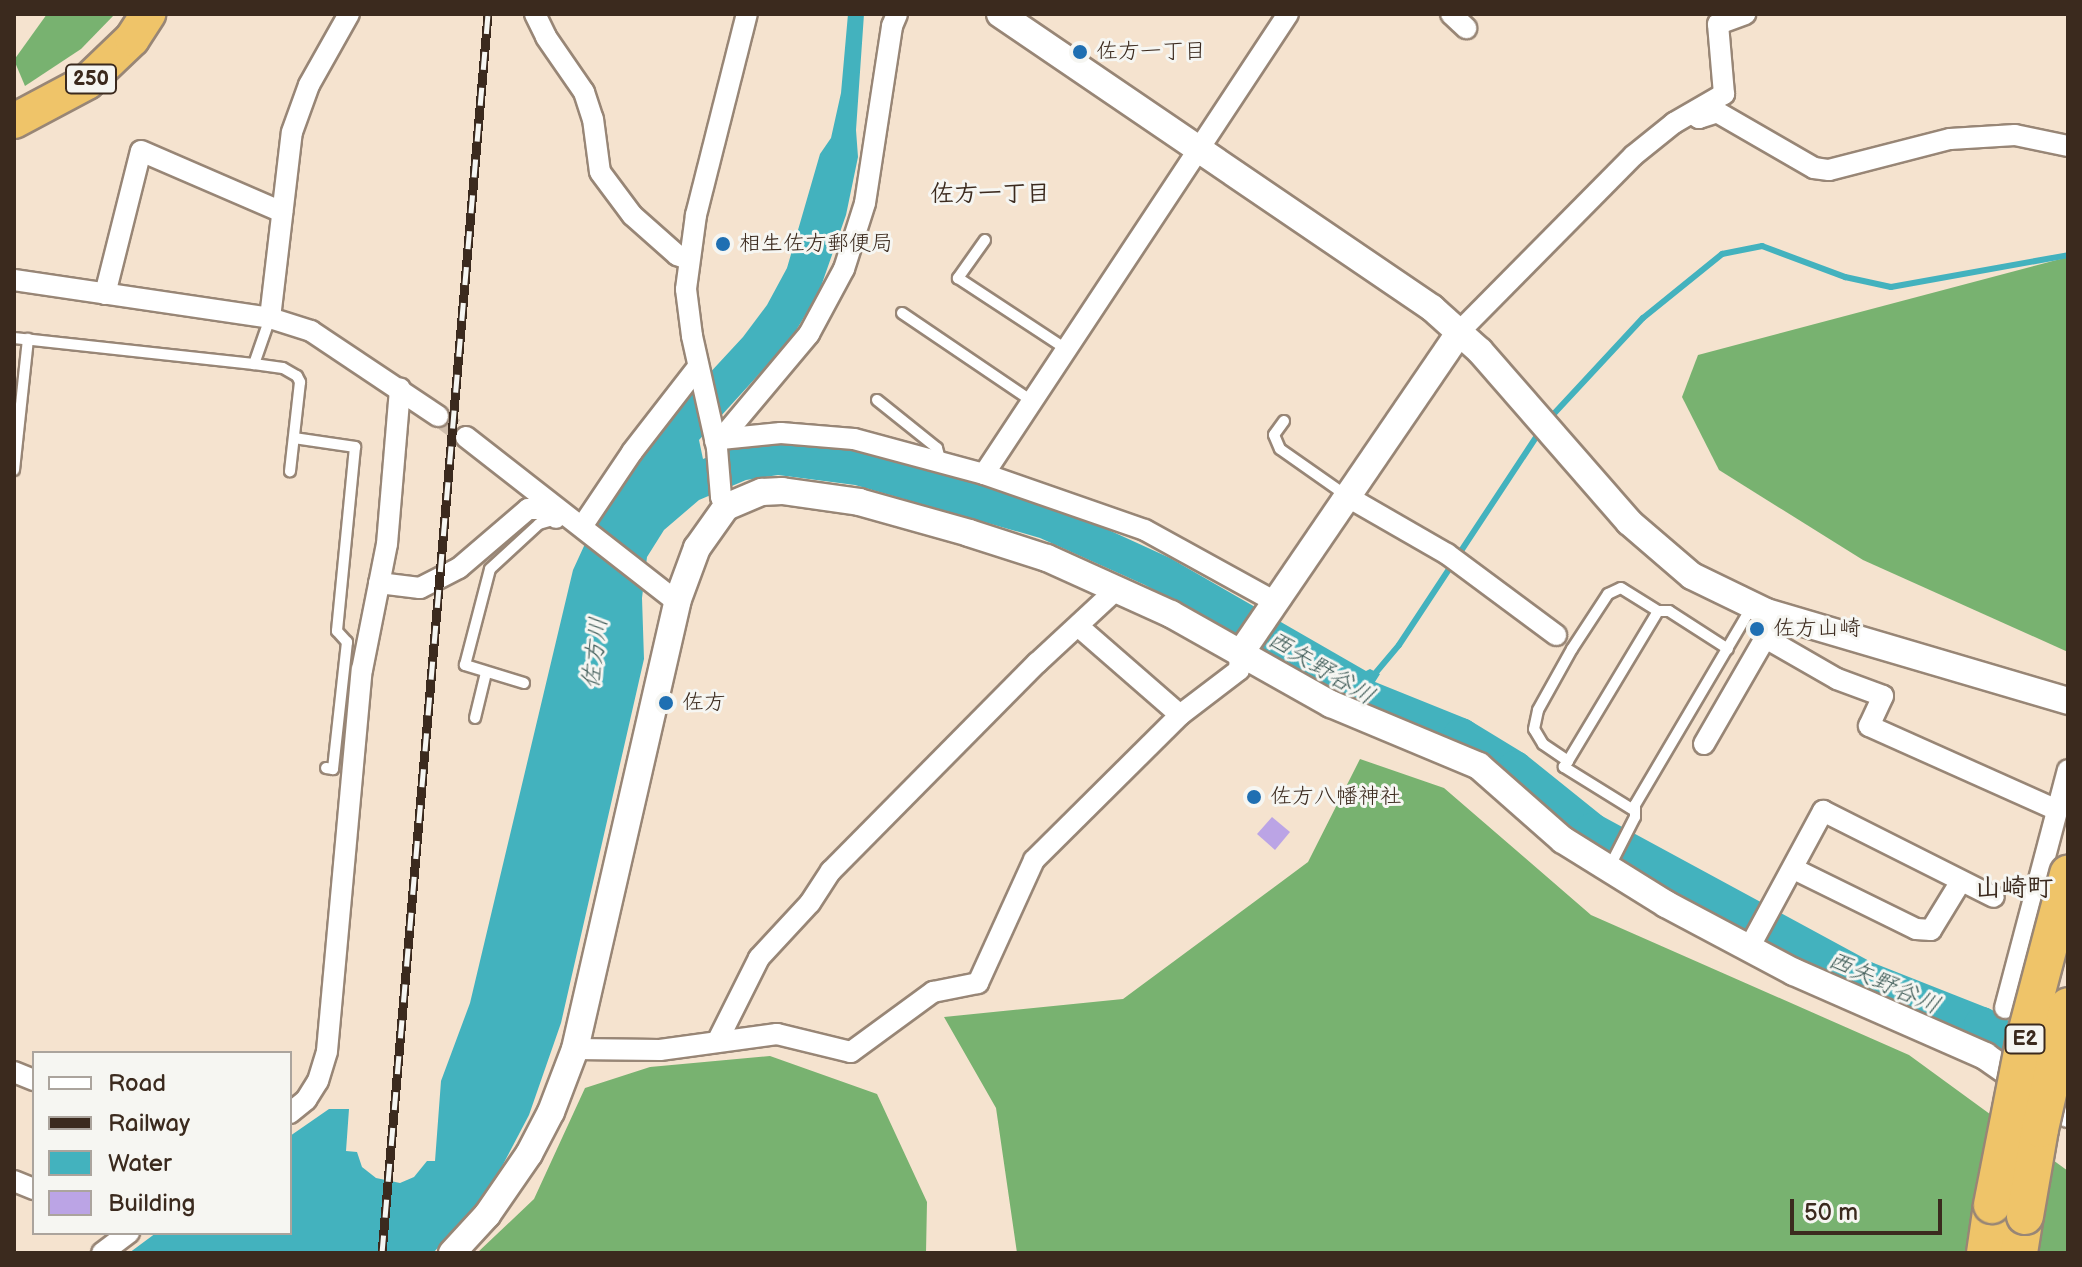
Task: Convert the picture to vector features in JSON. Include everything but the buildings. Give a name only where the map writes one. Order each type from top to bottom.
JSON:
[{"type":"highway","name":"250","points":[[14,121],[87,82],[132,39],[148,14]]},
{"type":"highway","name":"E2","points":[[2019,1253],[2008,1210],[2025,1037],[2068,874]]},
{"type":"highway","name":"E2","points":[[1985,1253],[2008,1210],[2043,1114],[2068,1006]]},
{"type":"street","points":[[270,318],[292,132],[309,85],[349,14]]},
{"type":"street","points":[[535,14],[546,37],[584,92],[593,119],[600,172],[632,215],[677,255],[688,259]]},
{"type":"street","points":[[452,1253],[502,1196],[529,1154],[551,1112],[575,1049],[672,598],[723,502],[717,441],[687,310],[688,259],[696,215],[747,14]]},
{"type":"street","points":[[717,441],[809,334],[844,269],[865,203],[892,26],[897,14]]},
{"type":"street","points":[[1000,14],[1432,308],[1460,331],[1629,522],[1665,556],[1762,619],[1837,679],[1883,696],[1869,726],[2057,810]]},
{"type":"street","points":[[984,474],[1288,14]]},
{"type":"street","points":[[575,1049],[660,1050],[777,1034],[851,1052],[933,992],[978,983],[1034,860],[1180,715],[1239,670],[1240,654],[1460,331],[1633,156],[1724,94],[1712,19],[1745,14]]},
{"type":"street","points":[[1692,113],[1699,118],[1717,112],[1814,168],[1829,170],[1950,139],[2015,135],[2068,146]]},
{"type":"street","points":[[105,294],[141,151],[282,212]]},
{"type":"street","points":[[14,280],[270,318],[311,331],[438,416]]},
{"type":"street","points":[[575,523],[699,370]]},
{"type":"street","points":[[292,1111],[306,1100],[318,1081],[327,1051],[362,670],[387,544],[400,389]]},
{"type":"street","points":[[717,441],[781,433],[854,439],[984,474],[1145,530],[1277,603]]},
{"type":"street","points":[[466,437],[672,598]]},
{"type":"street","points":[[723,502],[762,492],[782,491],[859,502],[1047,558],[1117,589],[1171,614],[1331,704],[1479,766],[1563,840],[1751,942],[1794,972],[1985,1056],[2068,1114]]},
{"type":"street","points":[[1348,497],[1454,559],[1556,635]]},
{"type":"street","points":[[379,583],[420,588],[459,568],[528,509],[545,509],[575,523]]},
{"type":"street","points":[[717,1042],[759,958],[810,903],[831,871],[1117,589]]},
{"type":"street","points":[[1762,619],[2068,701]]},
{"type":"street","points":[[1704,744],[1762,619]]},
{"type":"street","points":[[1078,626],[1180,715]]},
{"type":"street","points":[[2005,1008],[2068,770]]},
{"type":"street","points":[[1751,942],[1794,869],[1823,811],[1994,897]]},
{"type":"street","points":[[1794,869],[1916,929],[1931,930],[1961,881]]},
{"type":"street","points":[[102,1253],[125,1235]]},
{"type":"lane","points":[[985,240],[958,278],[1066,349]]},
{"type":"lane","points":[[902,313],[1032,401]]},
{"type":"lane","points":[[254,364],[270,318]]},
{"type":"lane","points":[[14,338],[283,368],[297,376],[300,382],[290,471]]},
{"type":"lane","points":[[14,470],[28,339]]},
{"type":"lane","points":[[877,400],[937,448],[941,463]]},
{"type":"lane","points":[[1284,421],[1274,435],[1280,449],[1348,497]]},
{"type":"lane","points":[[294,438],[355,447],[337,631],[347,642],[333,769],[326,768]]},
{"type":"lane","points":[[524,683],[465,665],[490,569],[539,524],[575,523]]},
{"type":"lane","points":[[1568,761],[1543,744],[1534,729],[1538,710],[1572,649],[1608,594],[1621,588],[1658,611],[1669,611],[1728,649]]},
{"type":"lane","points":[[1635,811],[1564,767],[1658,611]]},
{"type":"lane","points":[[1611,864],[1625,839],[1635,805],[1728,649],[1762,619]]},
{"type":"lane","points":[[1556,635],[1572,649]]},
{"type":"lane","points":[[475,718],[486,673]]},
{"type":"green space","points":[[47,14],[115,14],[81,49],[25,86],[14,60]]},
{"type":"green space","points":[[2068,257],[2068,652],[1863,560],[1719,470],[1682,397],[1698,355]]},
{"type":"green space","points":[[1360,759],[1444,788],[1591,915],[1909,1055],[2068,1171],[2068,1253],[1017,1253],[996,1108],[944,1017],[1123,999],[1308,862]]},
{"type":"green space","points":[[770,1056],[877,1094],[927,1202],[926,1253],[477,1253],[534,1199],[585,1088],[650,1067]]},
{"type":"water","name":"佐方川","points":[[848,14],[864,14],[856,130],[858,157],[846,215],[819,292],[791,339],[699,440],[703,459],[732,447],[808,442],[873,454],[982,484],[1089,521],[1170,558],[1366,671],[1370,669],[1380,674],[1373,685],[1375,695],[1408,708],[1406,719],[1359,702],[1145,585],[1040,538],[855,485],[778,475],[746,480],[699,500],[664,530],[647,557],[642,598],[644,659],[561,1023],[529,1115],[498,1174],[474,1209],[433,1253],[129,1253],[153,1235],[292,1235],[292,1135],[329,1109],[349,1109],[346,1151],[357,1152],[362,1167],[376,1178],[400,1183],[414,1177],[427,1161],[435,1161],[441,1081],[470,1003],[573,570],[595,522],[656,431],[743,337],[767,305],[787,268],[820,154],[831,138],[841,93]]},
{"type":"waterway","points":[[1549,419],[1643,318],[1722,254],[1762,246],[1845,277],[1891,287],[2068,255]]},
{"type":"waterway","points":[[1373,676],[1399,645],[1540,431]]},
{"type":"waterway","name":"西矢野谷川","points":[[1364,697],[1461,736],[1515,769],[1592,831],[1865,979],[1982,1025],[2047,1067]]},
{"type":"tunnel","points":[[438,416],[466,437]]},
{"type":"railway","points":[[382,1253],[488,14]]},
{"type":"place","name":"佐方一丁目","points":[[1080,52]]},
{"type":"place","name":"相生佐方郵便局","points":[[723,244]]},
{"type":"place","name":"佐方山崎","points":[[1757,629]]},
{"type":"place","name":"佐方","points":[[666,703]]},
{"type":"place","name":"佐方八幡神社","points":[[1254,797]]},
{"type":"district","name":"佐方一丁目","points":[[990,194]]},
{"type":"district","name":"山崎町","points":[[2014,889]]}]
